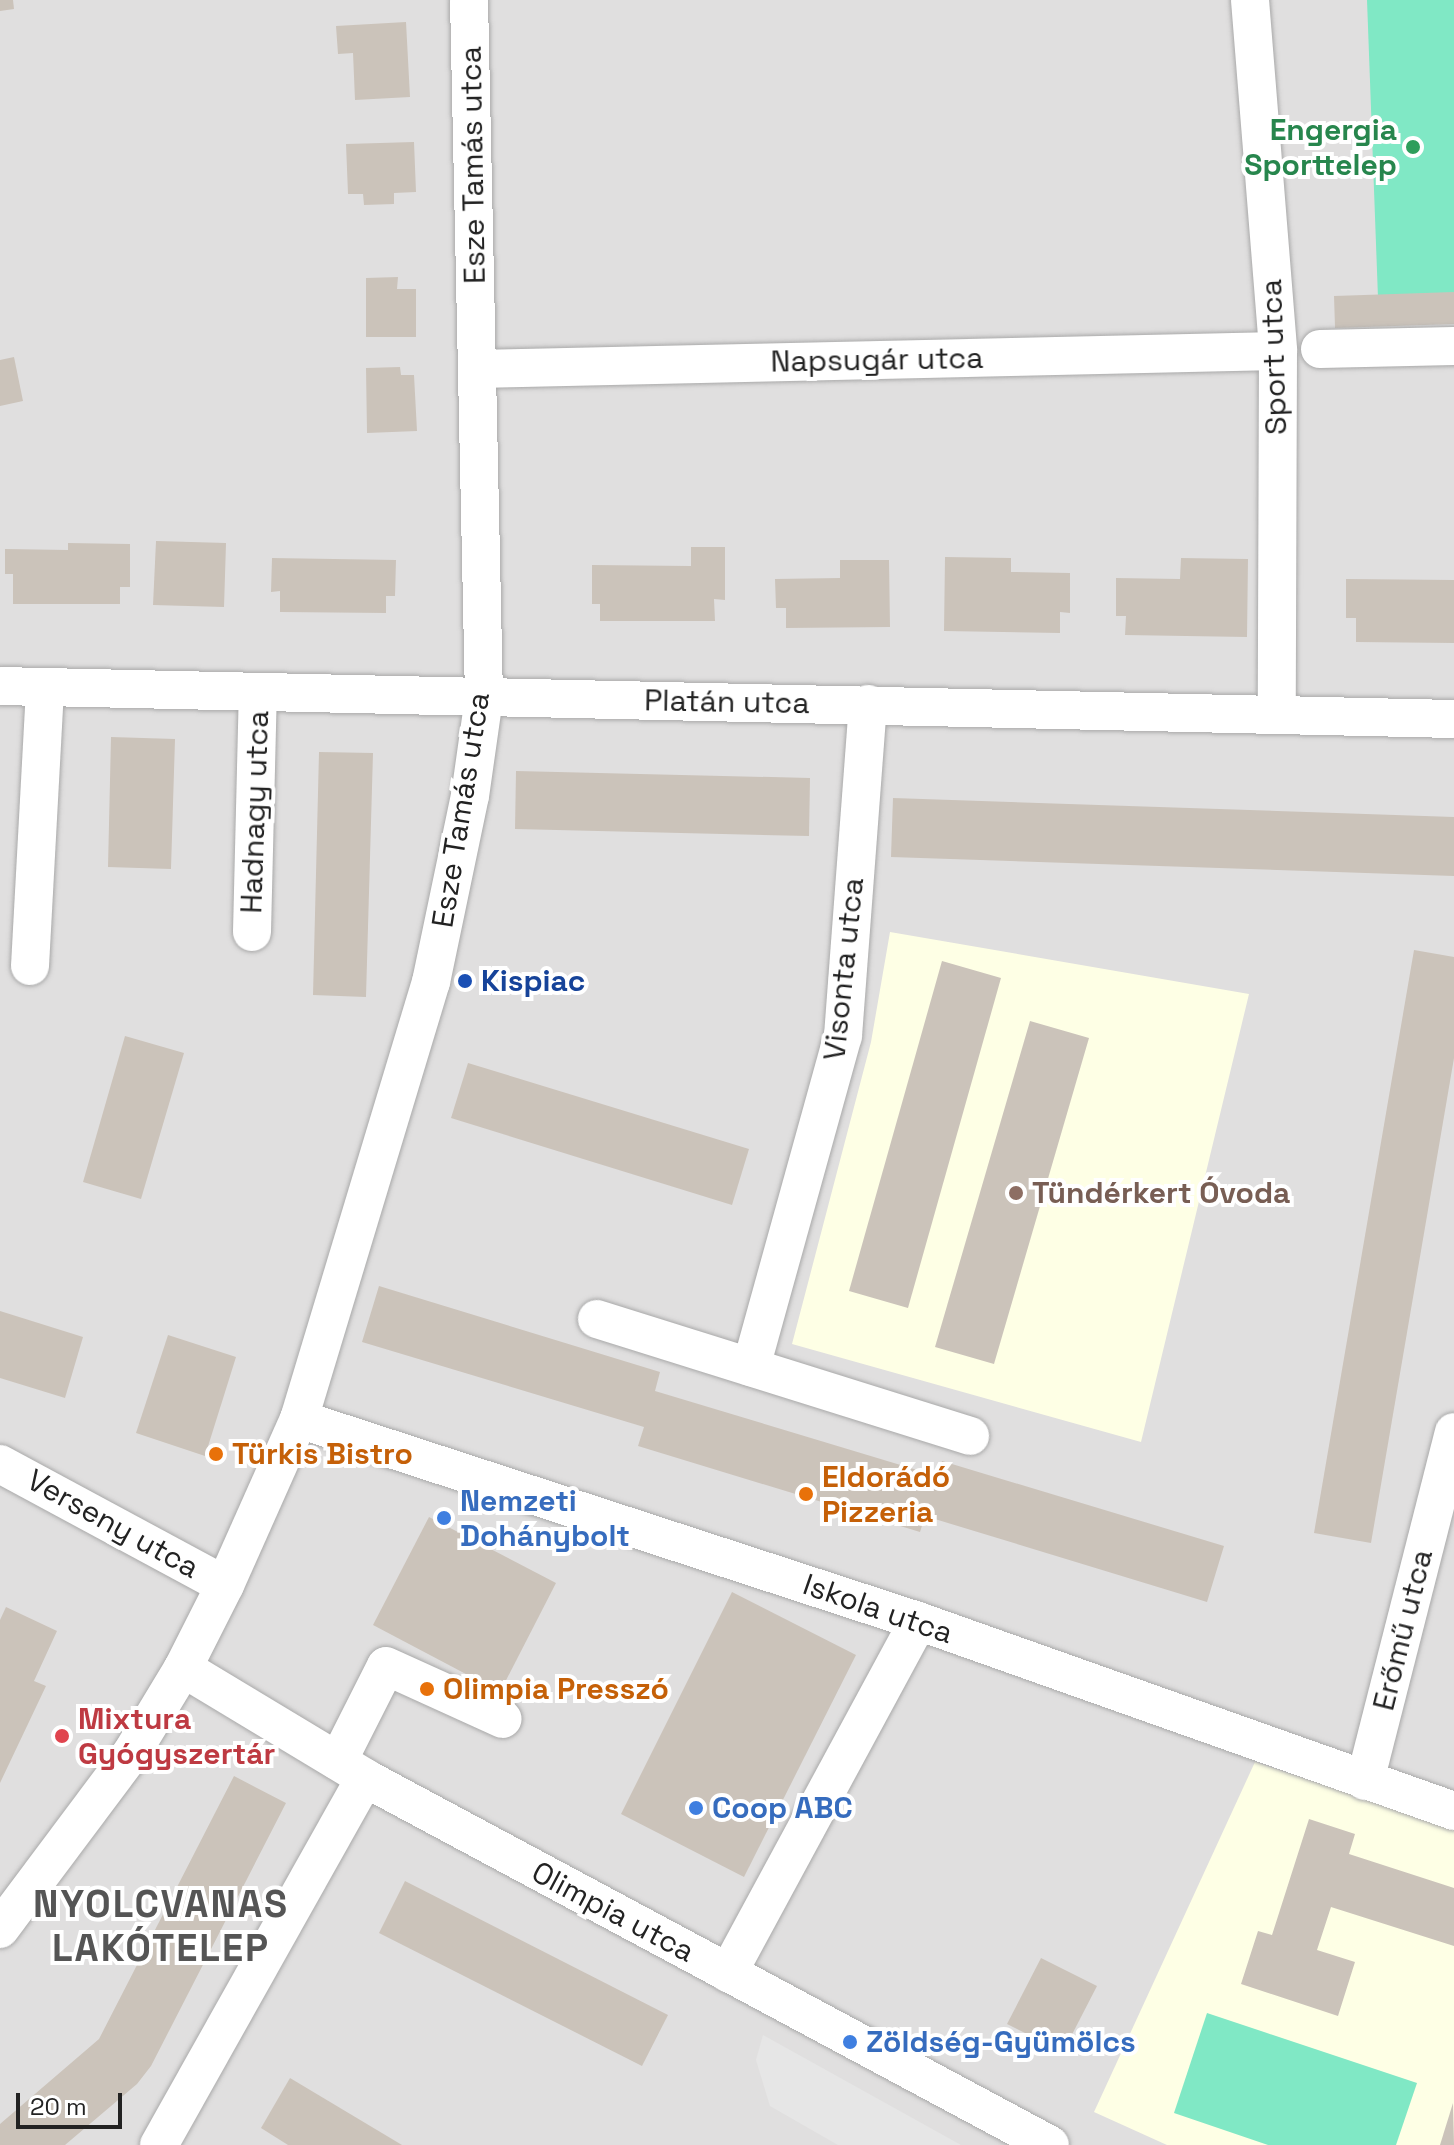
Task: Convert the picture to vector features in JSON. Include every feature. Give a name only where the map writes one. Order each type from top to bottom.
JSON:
[{"type":"street","name":"Esze Tamás utca","points":[[0,1929],[131,1754],[183,1668],[225,1585],[299,1419],[431,982],[470,796],[484,698],[469,0]]},
{"type":"street","name":"Sport utca","points":[[1250,0],[1278,351],[1277,714]]},
{"type":"street","points":[[1320,349],[1454,346]]},
{"type":"street","name":"Napsugár utca","points":[[477,369],[1278,351]]},
{"type":"street","name":"Platán utca","points":[[0,686],[1454,719]]},
{"type":"street","points":[[30,966],[45,687]]},
{"type":"street","name":"Hadnagy utca","points":[[252,932],[258,693]]},
{"type":"street","name":"Visonta utca","points":[[751,1367],[843,1036],[868,704]]},
{"type":"street","points":[[597,1319],[970,1436]]},
{"type":"street","name":"Iskola utca","points":[[299,1419],[918,1621],[1454,1811]]},
{"type":"street","name":"Erőmű utca","points":[[1365,1781],[1454,1432]]},
{"type":"street","name":"Verseny utca","points":[[0,1464],[225,1585]]},
{"type":"street","points":[[728,1973],[918,1621]]},
{"type":"street","points":[[159,2145],[352,1770],[386,1666],[503,1719]]},
{"type":"street","name":"Olimpia utca","points":[[183,1668],[352,1770],[1050,2145]]},
{"type":"shaded area","points":[[0,0],[1454,0],[1454,2145],[0,2145]]},
{"type":"shaded area","name":"Tündérkert Óvoda","points":[[890,932],[1249,994],[1141,1442],[792,1344],[871,1042]]},
{"type":"shaded area","points":[[1255,1762],[1454,1829],[1454,2145],[1167,2145],[1094,2112]]},
{"type":"shaded area","points":[[763,2035],[961,2145],[838,2145],[770,2106],[756,2060]]},
{"type":"green space","name":"Engergia Sporttelep","points":[[1367,0],[1454,0],[1454,293],[1378,298]]},
{"type":"green space","points":[[1207,2013],[1417,2083],[1396,2145],[1268,2145],[1174,2113]]},
{"type":"building","points":[[0,0],[13,0],[14,9],[0,11]]},
{"type":"building","points":[[406,22],[410,97],[355,100],[353,53],[338,54],[336,26]]},
{"type":"building","points":[[414,142],[416,192],[394,193],[394,204],[364,205],[363,194],[348,194],[346,144]]},
{"type":"building","points":[[398,277],[397,289],[416,289],[416,337],[366,337],[366,278]]},
{"type":"building","points":[[1454,292],[1454,324],[1335,328],[1334,296]]},
{"type":"building","points":[[14,357],[23,401],[0,406],[0,360]]},
{"type":"building","points":[[400,367],[401,375],[414,375],[417,431],[367,433],[366,368]]},
{"type":"building","points":[[156,541],[226,543],[224,607],[153,605]]},
{"type":"building","points":[[68,543],[130,544],[130,587],[120,587],[120,604],[13,604],[13,574],[5,574],[5,549],[68,550]]},
{"type":"building","points":[[691,547],[725,547],[725,600],[714,599],[715,621],[600,621],[600,604],[592,604],[592,565],[691,566]]},
{"type":"building","points":[[945,557],[1011,558],[1011,572],[1070,573],[1070,613],[1060,612],[1060,633],[944,631]]},
{"type":"building","points":[[272,558],[396,560],[395,596],[386,596],[386,613],[280,612],[280,591],[271,592]]},
{"type":"building","points":[[1181,558],[1248,559],[1247,637],[1125,635],[1126,616],[1116,616],[1116,578],[1180,579]]},
{"type":"building","points":[[840,560],[889,560],[890,627],[786,628],[786,608],[776,608],[775,579],[840,578]]},
{"type":"building","points":[[1346,579],[1454,580],[1454,643],[1356,642],[1356,618],[1346,618]]},
{"type":"building","points":[[111,737],[175,739],[171,869],[108,867]]},
{"type":"building","points":[[319,752],[373,753],[366,997],[313,995]]},
{"type":"building","points":[[516,771],[810,778],[809,836],[515,829]]},
{"type":"building","points":[[893,798],[1454,817],[1454,876],[891,857]]},
{"type":"building","points":[[1414,950],[1454,957],[1454,1058],[1371,1543],[1314,1533]]},
{"type":"building","points":[[942,961],[1001,978],[908,1308],[849,1291]]},
{"type":"building","points":[[1030,1021],[1089,1038],[994,1364],[935,1347]]},
{"type":"building","points":[[125,1036],[184,1053],[141,1199],[83,1182]]},
{"type":"building","points":[[468,1063],[749,1149],[732,1205],[451,1118]]},
{"type":"building","points":[[379,1286],[660,1372],[655,1391],[937,1476],[942,1461],[1224,1546],[1207,1602],[925,1516],[920,1532],[638,1446],[644,1427],[362,1342]]},
{"type":"building","points":[[0,1311],[83,1337],[65,1398],[0,1378]]},
{"type":"building","points":[[168,1335],[236,1357],[205,1456],[136,1433]]},
{"type":"building","points":[[429,1517],[556,1583],[500,1692],[373,1625]]},
{"type":"building","points":[[732,1592],[856,1655],[744,1877],[621,1814]]},
{"type":"building","points":[[6,1607],[57,1631],[34,1681],[46,1686],[0,1783],[0,1620]]},
{"type":"building","points":[[234,1776],[286,1803],[151,2066],[137,2084],[65,2145],[0,2145],[0,2124],[99,2039]]},
{"type":"building","points":[[1309,1819],[1355,1834],[1349,1854],[1454,1888],[1454,1946],[1331,1907],[1317,1950],[1355,1962],[1338,2016],[1241,1984],[1258,1931],[1272,1935]]},
{"type":"building","points":[[405,1881],[668,2015],[642,2066],[379,1933]]},
{"type":"building","points":[[1041,1958],[1097,1986],[1063,2052],[1007,2024]]},
{"type":"building","points":[[290,2078],[402,2145],[288,2145],[261,2128]]},
{"type":"building","points":[[1453,2103],[1454,2145],[1440,2145]]},
{"type":"place","name":"Engergia Sporttelep","points":[[1413,147]]},
{"type":"place","name":"Kispiac","points":[[465,981]]},
{"type":"place","name":"Tündérkert Óvoda","points":[[1016,1193]]},
{"type":"place","name":"Türkis Bistro","points":[[216,1454]]},
{"type":"place","name":"Eldorádó Pizzeria","points":[[806,1494]]},
{"type":"place","name":"Nemzeti Dohánybolt","points":[[444,1518]]},
{"type":"place","name":"Olimpia Presszó","points":[[427,1689]]},
{"type":"place","name":"Mixtura Gyógyszertár","points":[[62,1736]]},
{"type":"place","name":"Coop ABC","points":[[696,1808]]},
{"type":"place","name":"Zöldség-Gyümölcs","points":[[850,2042]]},
{"type":"district","name":"NYOLCVANAS LAKÓTELEP","points":[[161,1927]]}]
